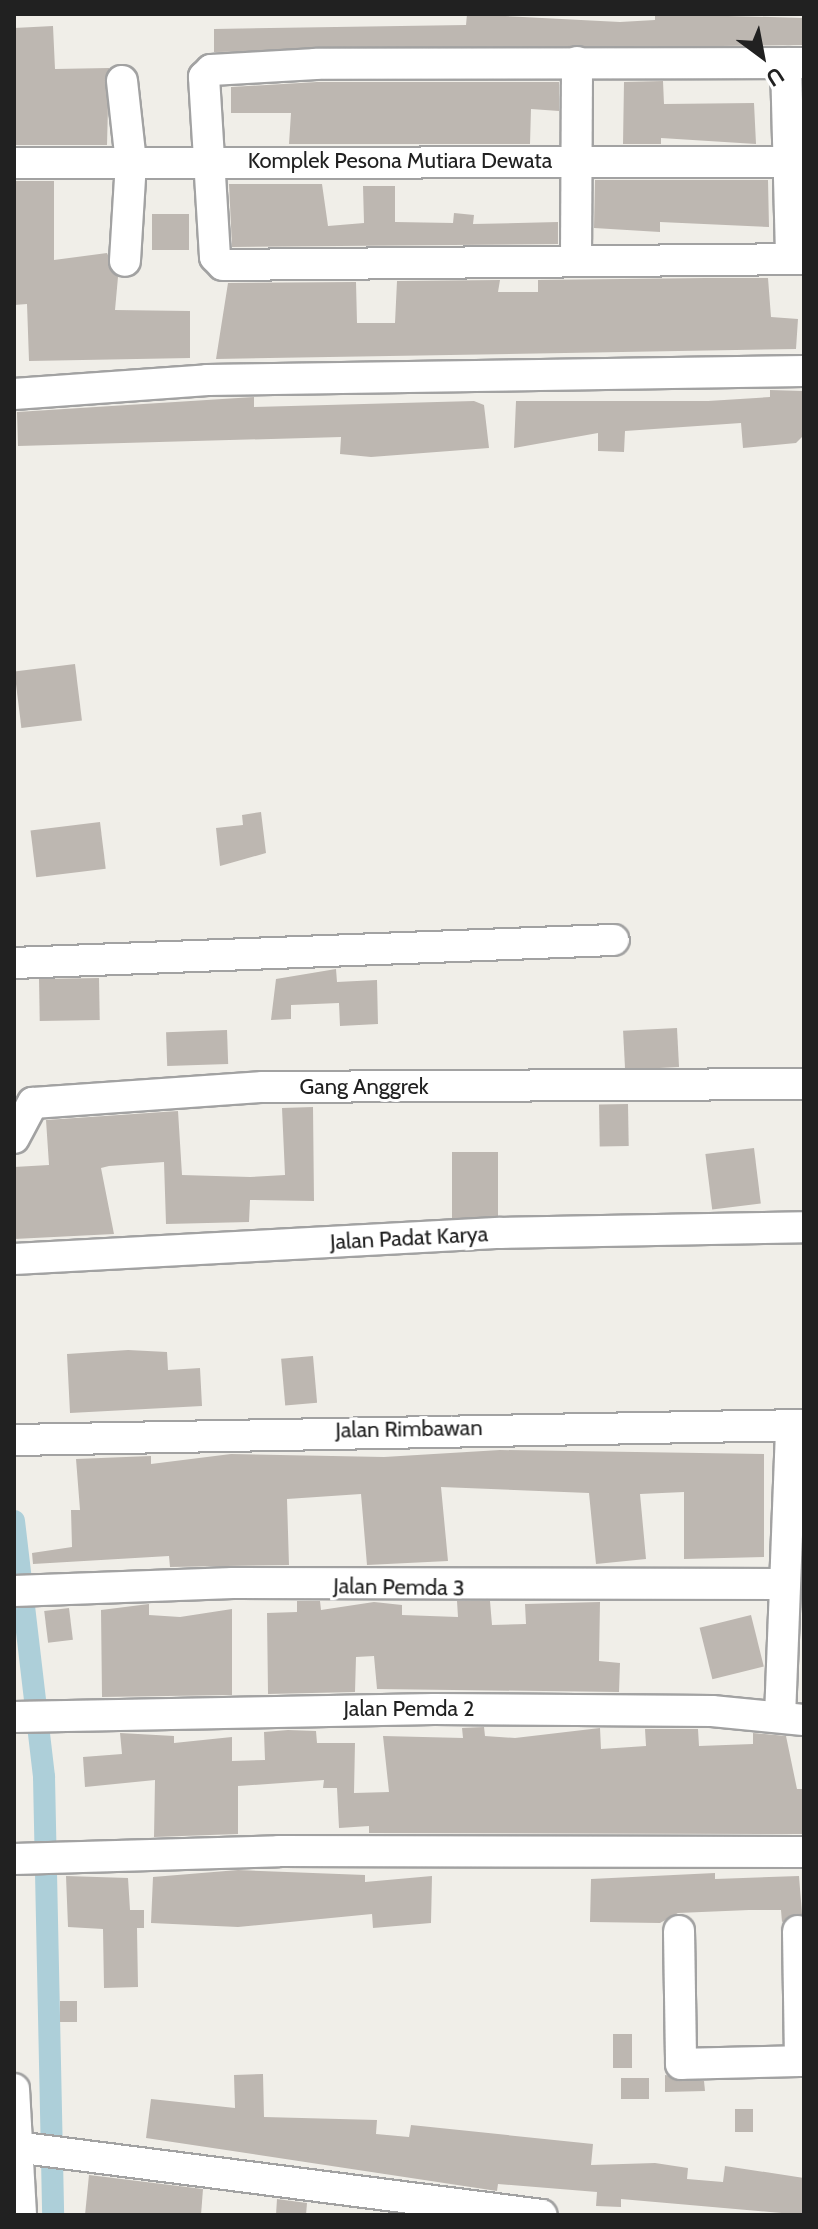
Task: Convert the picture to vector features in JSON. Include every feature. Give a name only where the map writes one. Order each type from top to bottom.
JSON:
[{"type":"street","points":[[576,258],[577,62]]},
{"type":"street","points":[[577,62],[795,63],[798,259],[576,258],[223,265],[215,257],[213,161],[204,77],[211,70],[577,62]]},
{"type":"street","points":[[122,81],[131,162],[125,261]]},
{"type":"street","name":"Komplek Pesona Mutiara Dewata","points":[[14,163],[795,162]]},
{"type":"street","points":[[14,394],[207,380],[804,371]]},
{"type":"street","points":[[14,963],[614,940]]},
{"type":"street","name":"Gang Anggrek","points":[[14,1138],[33,1103],[263,1087],[804,1084]]},
{"type":"street","name":"Jalan Padat Karya","points":[[18,1259],[500,1233],[804,1227]]},
{"type":"street","points":[[792,1719],[794,1621],[784,1584],[797,1498],[798,1425]]},
{"type":"street","name":"Jalan Rimbawan","points":[[14,1440],[798,1425]]},
{"type":"street","name":"Jalan Pemda 3","points":[[15,1591],[784,1584]]},
{"type":"street","name":"Jalan Pemda 2","points":[[32,1716],[449,1709],[792,1719]]},
{"type":"street","points":[[34,1857],[804,1852]]},
{"type":"street","points":[[679,1931],[681,2064],[802,2061],[798,1931]]},
{"type":"street","points":[[14,2089],[39,2150],[19,2206]]},
{"type":"street","points":[[39,2150],[542,2215]]},
{"type":"building","points":[[467,14],[620,22],[655,20],[655,14],[804,18],[804,45],[214,52],[214,29],[466,25]]},
{"type":"building","points":[[53,26],[55,69],[109,68],[107,145],[14,145],[14,28]]},
{"type":"building","points":[[663,81],[664,104],[754,103],[756,144],[661,138],[661,144],[623,144],[624,82]]},
{"type":"building","points":[[317,82],[559,82],[559,111],[531,109],[530,144],[289,144],[291,113],[231,113],[231,87]]},
{"type":"building","points":[[595,180],[768,180],[769,227],[660,222],[660,232],[594,228]]},
{"type":"building","points":[[14,181],[54,181],[54,260],[107,253],[118,277],[115,310],[190,311],[190,358],[29,361],[27,304],[14,305]]},
{"type":"building","points":[[229,184],[322,184],[328,226],[364,223],[363,186],[395,186],[395,222],[453,223],[454,213],[474,215],[473,224],[558,222],[558,244],[232,247]]},
{"type":"building","points":[[152,214],[189,214],[189,250],[152,250]]},
{"type":"building","points":[[768,278],[771,317],[798,319],[796,349],[216,359],[228,283],[356,282],[357,323],[395,323],[397,281],[500,280],[498,292],[538,292],[538,280]]},
{"type":"building","points":[[770,390],[804,391],[804,435],[796,443],[743,448],[741,423],[625,431],[624,452],[598,451],[598,433],[514,448],[516,401],[708,401],[770,397]]},
{"type":"building","points":[[254,397],[254,407],[474,401],[484,405],[489,448],[371,457],[340,454],[341,437],[18,446],[17,412]]},
{"type":"building","points":[[75,664],[82,721],[21,728],[14,671]]},
{"type":"building","points":[[261,812],[266,853],[220,866],[216,828],[243,825],[242,815]]},
{"type":"building","points":[[100,822],[106,869],[36,877],[31,831]]},
{"type":"building","points":[[336,969],[337,982],[377,980],[378,1024],[340,1026],[339,1003],[291,1005],[291,1019],[271,1020],[276,979]]},
{"type":"building","points":[[99,978],[100,1020],[40,1021],[39,979]]},
{"type":"building","points":[[677,1028],[679,1067],[625,1070],[623,1031]]},
{"type":"building","points":[[227,1030],[228,1064],[167,1066],[166,1032]]},
{"type":"building","points":[[628,1104],[629,1146],[600,1146],[599,1105]]},
{"type":"building","points":[[313,1107],[314,1201],[250,1200],[249,1222],[166,1224],[164,1162],[109,1166],[101,1168],[114,1234],[14,1239],[14,1167],[49,1165],[46,1120],[178,1111],[182,1175],[250,1177],[285,1175],[282,1108]]},
{"type":"building","points":[[754,1148],[761,1204],[712,1210],[705,1154]]},
{"type":"building","points":[[452,1152],[498,1152],[498,1218],[452,1218]]},
{"type":"building","points":[[128,1350],[167,1352],[168,1370],[200,1368],[202,1406],[70,1413],[67,1354]]},
{"type":"building","points":[[313,1356],[317,1403],[285,1406],[281,1359]]},
{"type":"building","points":[[500,1450],[764,1454],[764,1557],[684,1559],[684,1492],[640,1494],[646,1559],[596,1564],[589,1493],[441,1487],[448,1561],[367,1565],[361,1494],[287,1499],[289,1565],[170,1567],[169,1556],[33,1564],[32,1553],[72,1547],[71,1510],[80,1510],[76,1459],[151,1456],[151,1464],[231,1454],[384,1457]]},
{"type":"building","points":[[297,1601],[320,1601],[321,1610],[374,1602],[402,1605],[402,1615],[458,1617],[457,1601],[490,1601],[492,1625],[526,1624],[525,1604],[600,1602],[599,1661],[620,1663],[619,1692],[377,1689],[374,1656],[356,1657],[355,1692],[268,1694],[267,1613],[297,1612]]},
{"type":"building","points":[[149,1604],[149,1615],[180,1617],[232,1609],[232,1695],[102,1697],[101,1610]]},
{"type":"building","points":[[69,1608],[73,1640],[48,1643],[44,1611]]},
{"type":"building","points":[[751,1615],[764,1666],[712,1679],[700,1628]]},
{"type":"building","points":[[484,1727],[485,1736],[515,1738],[600,1728],[601,1749],[646,1746],[645,1729],[698,1729],[699,1746],[753,1744],[753,1733],[786,1736],[797,1789],[804,1789],[804,1834],[369,1833],[369,1826],[339,1828],[337,1788],[323,1788],[324,1780],[238,1786],[238,1834],[154,1837],[155,1780],[85,1787],[83,1757],[122,1754],[120,1733],[174,1736],[174,1743],[232,1737],[232,1761],[265,1760],[264,1732],[288,1730],[316,1731],[317,1743],[355,1743],[354,1793],[389,1792],[383,1736],[463,1738],[462,1728]]},
{"type":"building","points":[[238,1870],[365,1875],[365,1882],[432,1876],[431,1923],[373,1928],[372,1914],[238,1927],[151,1923],[153,1877]]},
{"type":"building","points":[[715,1873],[715,1879],[799,1876],[802,1914],[782,1922],[781,1910],[749,1910],[678,1913],[660,1923],[590,1922],[591,1879]]},
{"type":"building","points":[[66,1876],[128,1878],[130,1910],[144,1910],[144,1928],[137,1928],[138,1987],[104,1988],[103,1929],[68,1927]]},
{"type":"building","points":[[60,2001],[77,2001],[77,2022],[60,2022]]},
{"type":"building","points":[[613,2034],[632,2034],[632,2068],[613,2068]]},
{"type":"building","points":[[263,2074],[264,2117],[377,2120],[376,2134],[409,2137],[411,2125],[593,2144],[591,2165],[655,2163],[688,2168],[687,2179],[723,2182],[725,2166],[804,2178],[804,2215],[621,2199],[621,2207],[596,2206],[597,2192],[498,2184],[497,2191],[146,2138],[151,2099],[235,2108],[234,2075]]},
{"type":"building","points":[[665,2075],[704,2081],[705,2091],[665,2092]]},
{"type":"building","points":[[621,2078],[649,2078],[649,2099],[621,2099]]},
{"type":"building","points":[[735,2109],[753,2109],[753,2132],[735,2132]]},
{"type":"building","points":[[89,2175],[203,2189],[201,2215],[85,2215]]},
{"type":"building","points":[[277,2199],[307,2203],[306,2215],[276,2215]]},
{"type":"waterway","points":[[14,1521],[44,1777],[53,2215]]}]
